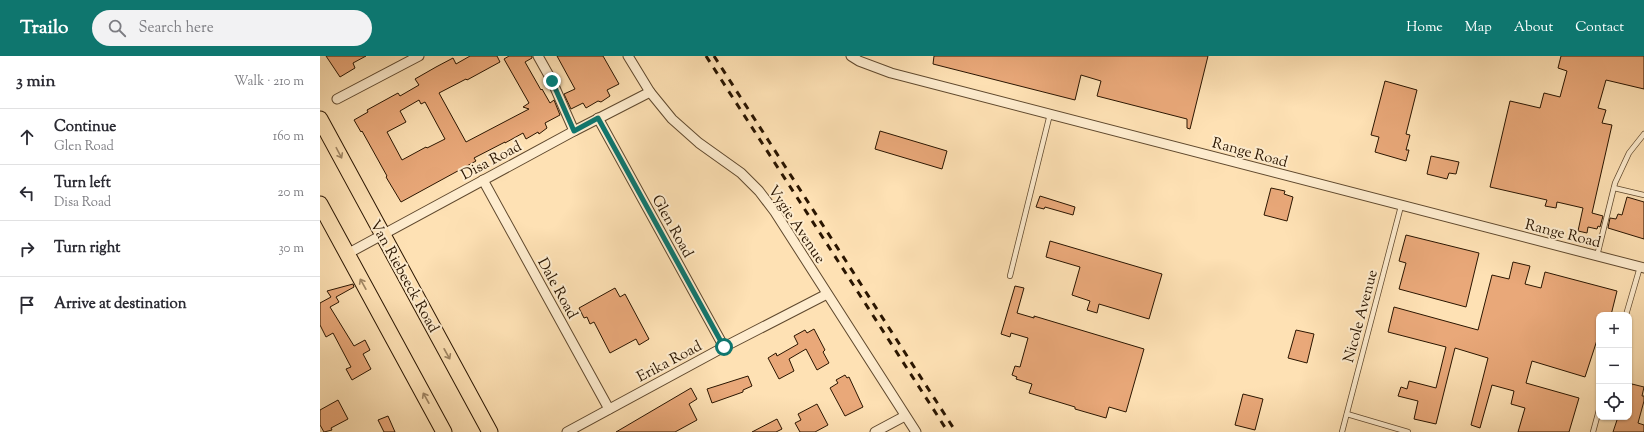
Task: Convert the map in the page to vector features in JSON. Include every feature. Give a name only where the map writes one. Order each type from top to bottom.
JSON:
[{"type":"main road","name":"Van Riebeeck Road","points":[[320,119],[490,432]]},
{"type":"main road","points":[[320,204],[444,432]]},
{"type":"street","points":[[337,100],[419,56]]},
{"type":"street","points":[[538,56],[552,81],[574,131]]},
{"type":"street","name":"Vygie Avenue","points":[[628,56],[650,92],[672,119],[699,143],[741,173],[759,191],[775,212],[916,432]]},
{"type":"street","name":"Range Road","points":[[850,56],[891,73],[1642,268]]},
{"type":"street","name":"Disa Road","points":[[347,254],[598,118],[650,92]]},
{"type":"street","name":"Glen Road","points":[[598,118],[724,347]]},
{"type":"street","name":"Dale Road","points":[[483,180],[609,409]]},
{"type":"street","name":"Erika Road","points":[[567,432],[724,347],[827,294]]},
{"type":"street","points":[[875,432],[905,416]]},
{"type":"lane","points":[[1010,276],[1050,114]]},
{"type":"lane","points":[[1596,256],[1614,188],[1629,153],[1644,134]]},
{"type":"lane","points":[[1614,188],[1644,195]]},
{"type":"lane","name":"Nicole Avenue","points":[[1342,432],[1401,206]]},
{"type":"lane","points":[[1627,312],[1642,268]]},
{"type":"lane","points":[[1347,414],[1408,432]]},
{"type":"lane","points":[[1592,432],[1596,419]]},
{"type":"building","points":[[326,56],[366,56],[353,63],[355,68],[340,77]]},
{"type":"building","points":[[470,56],[497,56],[500,62],[439,93],[466,142],[529,109],[523,107],[529,103],[504,59],[509,56],[532,56],[532,58],[525,62],[550,103],[554,100],[560,115],[545,123],[547,128],[539,134],[538,132],[526,139],[523,133],[474,158],[476,161],[401,202],[362,131],[361,132],[354,120],[368,112],[367,110],[398,93],[400,96],[419,85],[415,79],[436,67],[453,58],[456,64]],"holes":[[[419,100],[421,104],[425,102],[445,139],[402,160],[387,132],[406,122],[400,111]]]},
{"type":"building","points":[[557,56],[603,56],[619,84],[607,90],[610,96],[601,102],[598,101],[586,108],[583,103],[571,109],[564,94],[575,89]]},
{"type":"building","points":[[934,56],[1208,56],[1190,129],[1187,128],[1187,119],[1097,96],[1101,81],[1081,75],[1075,100],[933,64]]},
{"type":"building","points":[[1561,56],[1644,56],[1644,89],[1606,80],[1598,108],[1606,110],[1602,123],[1612,125],[1592,213],[1603,216],[1600,227],[1598,226],[1597,229],[1588,227],[1587,233],[1578,231],[1583,208],[1557,202],[1556,208],[1545,206],[1547,200],[1490,187],[1510,101],[1540,108],[1544,93],[1560,97],[1567,71],[1558,68]]},
{"type":"building","points":[[1385,81],[1417,90],[1406,134],[1410,135],[1406,150],[1409,150],[1406,161],[1375,152],[1379,137],[1371,135]]},
{"type":"building","points":[[880,131],[947,151],[942,169],[875,149]]},
{"type":"building","points":[[1431,156],[1459,162],[1456,174],[1449,173],[1447,179],[1427,174]]},
{"type":"building","points":[[1271,188],[1285,191],[1284,194],[1293,197],[1287,221],[1264,215]]},
{"type":"building","points":[[1040,196],[1075,207],[1073,215],[1045,207],[1044,209],[1036,207]]},
{"type":"building","points":[[1627,197],[1644,202],[1644,239],[1608,228],[1610,218],[1616,219],[1618,214],[1622,215]]},
{"type":"building","points":[[1406,235],[1479,253],[1466,307],[1399,289],[1406,263],[1399,261]]},
{"type":"building","points":[[1050,241],[1162,274],[1149,319],[1099,304],[1097,313],[1087,310],[1090,301],[1072,295],[1080,267],[1046,257]]},
{"type":"building","points":[[1513,262],[1530,266],[1525,284],[1541,288],[1545,272],[1617,291],[1612,312],[1596,312],[1596,343],[1585,377],[1532,361],[1526,383],[1579,398],[1569,432],[1518,432],[1525,408],[1511,404],[1514,391],[1492,385],[1480,428],[1471,425],[1488,358],[1455,348],[1436,424],[1414,419],[1418,401],[1398,396],[1401,387],[1407,389],[1409,381],[1436,388],[1446,347],[1388,332],[1394,307],[1478,330],[1492,275],[1509,279]]},
{"type":"building","points":[[353,284],[354,287],[336,297],[339,302],[330,307],[354,346],[365,340],[370,350],[363,354],[371,369],[352,380],[346,369],[351,367],[333,333],[326,337],[320,325],[320,303],[331,297],[327,291]]},
{"type":"building","points":[[1015,286],[1024,288],[1017,313],[1034,318],[1034,316],[1144,349],[1126,412],[1109,407],[1106,418],[1075,409],[1075,407],[1029,393],[1032,384],[1016,379],[1017,377],[1012,375],[1015,366],[1020,367],[1028,338],[1011,333],[1010,337],[1001,334]]},
{"type":"building","points":[[615,288],[620,297],[625,294],[649,339],[639,345],[636,339],[610,353],[594,322],[590,324],[587,317],[584,318],[579,308]]},
{"type":"building","points":[[814,329],[825,350],[823,352],[829,363],[817,370],[806,349],[789,359],[794,371],[779,379],[768,358],[776,353],[777,356],[798,344],[794,336],[805,330],[807,333]]},
{"type":"building","points":[[1296,330],[1314,334],[1307,363],[1288,358]]},
{"type":"building","points":[[845,375],[847,378],[849,377],[863,407],[845,416],[830,388],[838,383],[836,380]]},
{"type":"building","points":[[748,376],[752,386],[743,390],[743,392],[712,403],[707,389]]},
{"type":"building","points":[[1632,384],[1644,387],[1642,396],[1644,396],[1644,401],[1638,423],[1644,425],[1644,432],[1613,432],[1617,420],[1632,420]]},
{"type":"building","points":[[691,388],[697,399],[689,404],[697,420],[675,432],[616,432]]},
{"type":"building","points":[[1243,394],[1263,399],[1255,430],[1235,425]]},
{"type":"building","points":[[338,400],[348,419],[331,428],[332,430],[324,432],[320,425],[320,410]]},
{"type":"building","points":[[817,404],[828,425],[815,432],[800,432],[795,423],[801,420],[798,414]]},
{"type":"building","points":[[388,416],[395,432],[384,432],[378,420]]},
{"type":"building","points":[[777,419],[782,429],[776,432],[752,432]]},
{"type":"railway","points":[[706,56],[948,432]]},
{"type":"railway","points":[[714,56],[956,432]]},
{"type":"route","points":[[552,81],[574,131],[598,118],[724,347]]}]
